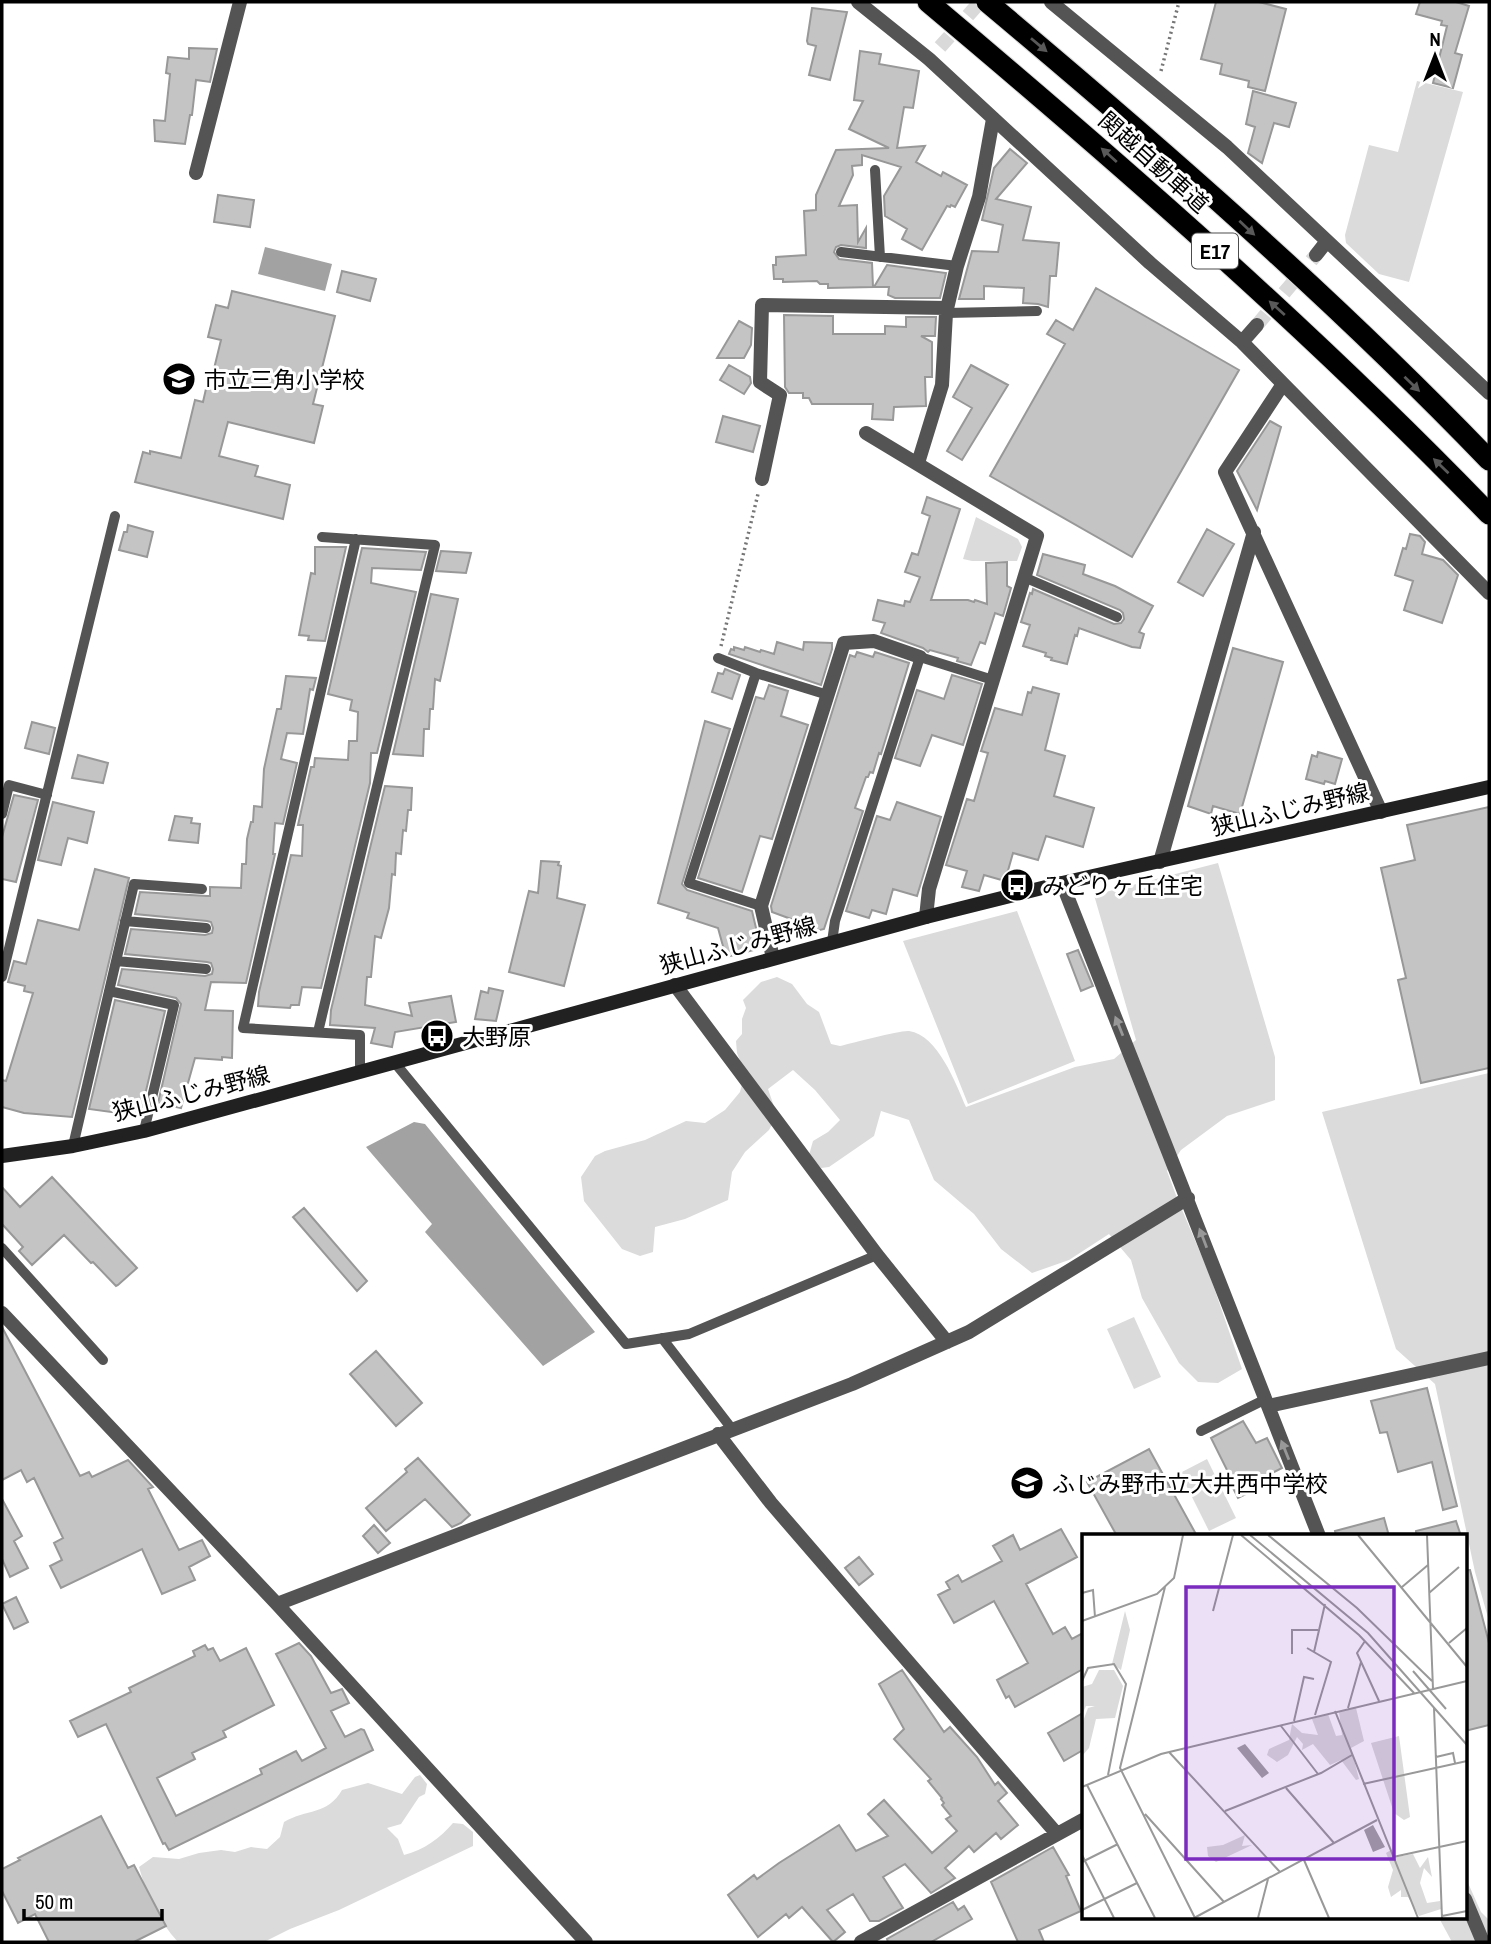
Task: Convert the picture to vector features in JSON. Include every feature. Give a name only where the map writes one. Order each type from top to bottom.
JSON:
[{"type":"highway","name":"関越自動車道","points":[[928,2],[1088,136],[1301,330],[1489,514]]},
{"type":"highway","name":"関越自動車道","points":[[987,2],[1085,83],[1229,211],[1331,305],[1489,460]]},
{"type":"main road","name":"狭山ふじみ野線","points":[[2,1156],[73,1146],[144,1131],[926,917],[1062,883],[1489,787]]},
{"type":"street","points":[[196,173],[240,2]]},
{"type":"street","points":[[858,2],[929,59],[1150,263],[1242,342],[1489,593]]},
{"type":"street","points":[[1051,2],[1227,147],[1489,393]]},
{"type":"street","points":[[929,59],[940,47]]},
{"type":"street","points":[[918,463],[942,385],[947,310],[957,266],[979,197],[993,119]]},
{"type":"street","points":[[1315,255],[1328,241]]},
{"type":"street","points":[[762,479],[780,396],[760,382],[762,305],[947,310]]},
{"type":"street","points":[[1242,342],[1257,325]]},
{"type":"street","points":[[1283,383],[1225,472],[1381,812]]},
{"type":"street","points":[[866,433],[1037,536],[929,889],[926,917]]},
{"type":"street","points":[[1160,862],[1254,531]]},
{"type":"street","points":[[773,958],[761,906],[845,643],[874,641],[920,657]]},
{"type":"street","points":[[1062,883],[1318,1534]]},
{"type":"street","points":[[675,985],[877,1255],[947,1342]]},
{"type":"street","points":[[277,1604],[852,1384],[970,1332],[1188,1198]]},
{"type":"street","points":[[2,1313],[277,1604],[586,1942]]},
{"type":"street","points":[[1266,1403],[1489,1358]]},
{"type":"street","points":[[725,1432],[779,1513],[1057,1834]]},
{"type":"street","points":[[861,1942],[1082,1821]]},
{"type":"street","points":[[1466,1901],[1483,1933]]},
{"type":"lane","points":[[875,170],[880,257]]},
{"type":"lane","points":[[841,252],[957,266]]},
{"type":"lane","points":[[947,310],[1037,311]]},
{"type":"lane","points":[[2,977],[114,516]]},
{"type":"lane","points":[[318,1032],[435,545],[322,537]]},
{"type":"lane","points":[[356,540],[243,1028],[360,1035],[360,1073]]},
{"type":"lane","points":[[1026,578],[1117,617]]},
{"type":"lane","points":[[832,942],[835,921],[920,657],[993,680]]},
{"type":"lane","points":[[718,658],[756,673],[828,695]]},
{"type":"lane","points":[[756,673],[689,883],[761,906]]},
{"type":"lane","points":[[2,814],[9,785],[47,794]]},
{"type":"lane","points":[[73,1146],[134,884],[202,889]]},
{"type":"lane","points":[[125,921],[206,928]]},
{"type":"lane","points":[[116,961],[206,969]]},
{"type":"lane","points":[[109,991],[174,1005],[144,1131]]},
{"type":"lane","points":[[395,1063],[626,1344],[689,1334],[877,1255]]},
{"type":"lane","points":[[2,1248],[103,1360]]},
{"type":"lane","points":[[662,1338],[725,1432]]},
{"type":"lane","points":[[1201,1431],[1266,1403]]},
{"type":"path","points":[[1156,88],[1179,2]]},
{"type":"path","points":[[718,658],[762,479]]},
{"type":"shaded area","points":[[1417,81],[1463,92],[1409,282],[1379,274],[1346,243],[1345,235],[1369,145],[1398,152]]},
{"type":"shaded area","points":[[265,247],[332,264],[325,291],[258,274]]},
{"type":"shaded area","points":[[976,517],[1018,539],[1022,547],[1017,561],[963,559]]},
{"type":"shaded area","points":[[1218,863],[1275,1057],[1275,1100],[1227,1116],[1181,1150],[1167,1171],[1209,1273],[1242,1369],[1218,1383],[1198,1382],[1179,1363],[1142,1298],[1131,1260],[1109,1234],[1069,1260],[1032,1273],[1001,1249],[974,1214],[934,1180],[909,1120],[881,1111],[874,1136],[829,1167],[821,1168],[809,1155],[813,1141],[828,1132],[840,1120],[815,1090],[793,1070],[768,1089],[777,1115],[769,1130],[745,1152],[732,1172],[728,1200],[685,1219],[655,1227],[653,1252],[640,1256],[622,1249],[584,1201],[581,1177],[595,1156],[645,1140],[686,1121],[705,1123],[725,1110],[740,1092],[745,1073],[737,1053],[736,1041],[742,1034],[742,1019],[746,1008],[743,1000],[761,982],[777,977],[792,984],[807,1004],[819,1012],[831,1044],[840,1046],[904,1031],[919,1034],[929,1041],[945,1062],[966,1107],[1075,1067],[1114,1059],[1136,1040],[1094,895]]},
{"type":"shaded area","points":[[1017,911],[1075,1061],[968,1104],[903,941]]},
{"type":"shaded area","points":[[1489,1073],[1489,1621],[1475,1572],[1435,1384],[1396,1349],[1322,1112]]},
{"type":"shaded area","points":[[414,1122],[425,1124],[595,1332],[543,1366],[425,1232],[432,1224],[366,1147]]},
{"type":"shaded area","points":[[1134,1317],[1161,1377],[1134,1389],[1107,1329]]},
{"type":"shaded area","points":[[1207,1459],[1236,1518],[1209,1531],[1180,1473]]},
{"type":"shaded area","points":[[420,1775],[427,1784],[425,1794],[419,1797],[401,1824],[387,1828],[398,1839],[404,1855],[431,1843],[453,1823],[463,1824],[473,1832],[473,1846],[339,1910],[264,1942],[178,1942],[154,1907],[139,1867],[153,1857],[179,1859],[221,1850],[235,1852],[251,1847],[267,1849],[280,1837],[284,1822],[323,1808],[342,1790],[368,1783],[402,1794],[415,1777]]},
{"type":"shaded area","points":[[1466,1882],[1481,1912],[1489,1920],[1489,1942],[1452,1942],[1440,1920],[1466,1920]]},
{"type":"building","points":[[1216,2],[1259,2],[1286,9],[1265,91],[1248,87],[1249,81],[1220,74],[1222,64],[1201,59]]},
{"type":"building","points":[[1420,2],[1456,2],[1469,6],[1455,53],[1462,55],[1453,88],[1433,83],[1447,26],[1441,25],[1442,21],[1416,14]]},
{"type":"building","points":[[812,8],[847,12],[830,80],[809,75],[816,46],[808,44],[807,41]]},
{"type":"building","points":[[189,48],[217,49],[210,82],[196,80],[185,144],[155,141],[154,120],[165,121],[170,74],[166,73],[168,57],[189,59]]},
{"type":"building","points":[[860,51],[881,54],[879,64],[919,71],[913,108],[904,107],[897,148],[925,146],[916,162],[941,176],[943,172],[967,185],[955,207],[947,206],[922,250],[902,239],[907,229],[885,216],[884,196],[901,167],[862,155],[862,165],[852,166],[853,175],[839,206],[857,205],[858,242],[866,228],[866,248],[841,245],[836,247],[834,252],[839,259],[872,263],[873,287],[828,288],[828,284],[820,284],[817,281],[783,282],[783,279],[774,279],[773,265],[776,265],[776,257],[806,255],[804,211],[816,210],[816,195],[836,150],[889,148],[849,129],[863,101],[854,100]]},
{"type":"building","points":[[1253,91],[1296,103],[1289,127],[1274,123],[1262,163],[1248,153],[1255,127],[1246,124]]},
{"type":"building","points":[[1010,149],[1027,163],[996,199],[1031,207],[1023,240],[1059,243],[1056,276],[1050,276],[1048,307],[1023,303],[1024,288],[984,286],[984,299],[959,299],[972,251],[998,252],[1003,225],[982,220],[994,168]]},
{"type":"building","points":[[218,195],[254,200],[250,227],[214,222]]},
{"type":"building","points":[[887,265],[946,273],[940,298],[895,298],[888,295],[889,287],[874,287]]},
{"type":"building","points":[[342,271],[376,279],[370,301],[337,292]]},
{"type":"building","points":[[1096,288],[1239,370],[1132,557],[990,476],[1065,344],[1047,334],[1056,320],[1073,330]]},
{"type":"building","points":[[232,291],[335,316],[313,404],[323,406],[314,443],[228,422],[219,456],[258,466],[255,476],[290,485],[283,519],[135,482],[143,452],[181,458],[195,400],[203,402],[221,340],[208,337],[216,305],[228,308]]},
{"type":"building","points":[[784,315],[833,316],[833,334],[885,334],[885,326],[906,327],[906,317],[936,317],[935,336],[921,336],[932,342],[932,377],[925,377],[926,406],[894,407],[893,420],[872,419],[873,404],[812,404],[809,398],[803,398],[803,393],[789,393],[785,387]]},
{"type":"building","points":[[739,321],[752,328],[751,345],[744,358],[717,358]]},
{"type":"building","points":[[729,365],[750,377],[751,383],[744,394],[720,380]]},
{"type":"building","points":[[971,365],[1008,385],[962,460],[947,451],[972,408],[953,397]]},
{"type":"building","points":[[723,416],[760,426],[753,452],[716,442]]},
{"type":"building","points":[[1270,421],[1281,427],[1257,510],[1237,471]]},
{"type":"building","points":[[927,497],[960,509],[931,600],[975,600],[987,604],[986,563],[1007,562],[1007,586],[1011,588],[1003,616],[995,613],[985,644],[980,642],[971,665],[957,661],[958,658],[930,650],[928,652],[881,633],[885,623],[873,620],[878,600],[904,606],[905,601],[910,602],[920,577],[905,572],[912,553],[918,555],[930,516],[922,513]]},
{"type":"building","points":[[128,525],[153,532],[147,557],[119,550]]},
{"type":"building","points":[[1207,529],[1234,544],[1203,596],[1178,582]]},
{"type":"building","points":[[1410,534],[1420,536],[1425,542],[1422,554],[1443,560],[1458,575],[1442,623],[1404,610],[1413,581],[1395,575]]},
{"type":"building","points":[[315,547],[346,547],[325,641],[308,640],[309,636],[299,635],[311,573],[315,574]]},
{"type":"building","points":[[362,548],[426,552],[421,570],[372,568],[371,583],[416,592],[377,753],[371,753],[370,783],[321,988],[302,987],[299,1005],[291,1005],[290,1008],[258,1006],[291,855],[302,856],[303,825],[298,825],[311,767],[314,767],[315,758],[348,760],[349,741],[357,741],[358,712],[350,710],[352,700],[328,694]]},
{"type":"building","points":[[441,551],[471,553],[466,573],[436,571]]},
{"type":"building","points":[[1043,554],[1085,565],[1083,574],[1115,586],[1153,606],[1139,632],[1144,634],[1140,648],[1079,628],[1067,664],[1051,660],[1052,658],[1045,656],[1046,653],[1023,646],[1030,625],[1021,622],[1033,589],[1114,624],[1121,623],[1124,619],[1120,610],[1037,575]]},
{"type":"building","points":[[431,594],[458,599],[440,681],[435,679],[429,729],[424,729],[423,756],[393,754]]},
{"type":"building","points":[[777,642],[803,650],[804,642],[832,643],[821,685],[729,654],[734,647],[744,650],[745,647],[774,654]]},
{"type":"building","points":[[1233,648],[1283,662],[1240,814],[1213,806],[1211,814],[1188,806]]},
{"type":"building","points":[[857,652],[873,657],[875,652],[909,663],[881,754],[879,753],[873,773],[870,772],[866,777],[855,808],[863,811],[824,929],[808,933],[789,927],[791,919],[772,912],[771,906],[850,655],[855,657]]},
{"type":"building","points":[[725,669],[740,675],[732,699],[712,692],[718,673],[723,674]]},
{"type":"building","points":[[952,675],[982,684],[963,745],[932,735],[920,766],[895,758],[917,690],[944,699]]},
{"type":"building","points":[[286,676],[316,678],[313,690],[310,689],[303,734],[287,733],[281,759],[297,763],[283,824],[275,823],[275,854],[246,983],[211,982],[205,1010],[233,1011],[232,1058],[195,1058],[181,1108],[158,1103],[181,1004],[176,998],[118,985],[122,969],[205,976],[212,974],[213,969],[211,963],[207,962],[125,954],[131,929],[205,935],[212,933],[213,928],[211,922],[207,921],[135,914],[140,892],[210,896],[210,887],[241,888],[242,864],[246,864],[247,839],[253,822],[254,806],[262,807],[264,769],[277,709],[281,709]]},
{"type":"building","points":[[769,685],[788,691],[781,716],[808,725],[772,839],[760,836],[742,892],[698,878],[756,697],[764,699]]},
{"type":"building","points":[[1033,687],[1059,694],[1045,750],[1065,756],[1054,796],[1094,808],[1083,847],[1046,836],[1038,860],[1013,853],[1005,881],[984,875],[979,891],[962,887],[967,871],[946,865],[967,799],[974,801],[988,753],[981,751],[995,708],[1022,715],[1028,692],[1031,693]]},
{"type":"building","points":[[705,721],[730,729],[682,884],[687,890],[752,911],[760,945],[758,949],[726,957],[718,928],[687,918],[689,913],[658,903]]},
{"type":"building","points":[[32,722],[55,728],[49,754],[25,748]]},
{"type":"building","points":[[1318,752],[1342,759],[1335,784],[1306,779],[1312,755],[1317,757]]},
{"type":"building","points":[[78,755],[108,763],[103,783],[72,778]]},
{"type":"building","points":[[385,786],[412,788],[411,810],[408,810],[406,831],[403,830],[401,854],[396,853],[395,875],[392,874],[389,908],[381,938],[375,936],[365,1005],[412,1016],[409,1003],[451,996],[456,1022],[395,1032],[392,1047],[371,1043],[375,1028],[330,1025],[331,1010]]},
{"type":"building","points":[[14,795],[38,800],[16,882],[2,879],[2,837]]},
{"type":"building","points":[[53,802],[94,812],[87,843],[68,838],[61,865],[38,860]]},
{"type":"building","points":[[897,802],[941,817],[917,896],[893,889],[886,914],[872,910],[869,918],[846,911],[877,816],[890,820]]},
{"type":"building","points":[[1489,807],[1489,1068],[1421,1083],[1398,980],[1406,978],[1381,868],[1415,860],[1407,825]]},
{"type":"building","points":[[175,816],[192,818],[191,823],[200,824],[198,843],[169,840]]},
{"type":"building","points":[[541,861],[559,862],[558,865],[561,866],[557,898],[585,905],[564,986],[509,972],[529,891],[538,893]]},
{"type":"building","points":[[95,869],[129,878],[72,1117],[24,1113],[2,1107],[2,1080],[6,1081],[33,993],[24,991],[25,986],[8,982],[14,961],[26,964],[38,920],[79,930]]},
{"type":"building","points":[[1078,950],[1093,986],[1081,991],[1067,954]]},
{"type":"building","points":[[489,988],[503,991],[496,1021],[475,1019],[481,991],[488,993]]},
{"type":"building","points":[[115,1000],[165,1011],[140,1116],[89,1109]]},
{"type":"building","points":[[52,1177],[137,1268],[118,1285],[91,1263],[64,1235],[32,1265],[19,1251],[23,1247],[2,1224],[2,1187],[20,1207]]},
{"type":"building","points":[[304,1208],[367,1281],[357,1291],[293,1217]]},
{"type":"building","points":[[2,1327],[80,1476],[89,1472],[92,1477],[128,1460],[153,1487],[148,1489],[179,1550],[202,1540],[210,1556],[189,1567],[195,1580],[162,1594],[142,1549],[61,1588],[50,1566],[62,1560],[54,1543],[63,1538],[34,1478],[27,1482],[21,1470],[2,1480]]},
{"type":"building","points":[[376,1351],[422,1403],[396,1426],[350,1374]]},
{"type":"building","points":[[1427,1388],[1457,1506],[1443,1510],[1432,1462],[1398,1472],[1387,1432],[1380,1433],[1371,1401]]},
{"type":"building","points":[[1243,1421],[1256,1443],[1267,1438],[1282,1468],[1270,1474],[1273,1481],[1238,1498],[1211,1438]]},
{"type":"building","points":[[1149,1449],[1196,1534],[1116,1534],[1087,1482]]},
{"type":"building","points":[[418,1458],[470,1515],[452,1527],[425,1499],[386,1531],[366,1508],[407,1472],[405,1469]]},
{"type":"building","points":[[2,1499],[22,1536],[14,1541],[28,1568],[10,1577],[2,1559]]},
{"type":"building","points":[[1384,1518],[1388,1534],[1336,1534],[1335,1531]]},
{"type":"building","points":[[1456,1521],[1460,1534],[1416,1534],[1416,1531]]},
{"type":"building","points":[[374,1525],[390,1543],[378,1553],[363,1536]]},
{"type":"building","points":[[1061,1529],[1077,1557],[1026,1584],[1053,1634],[1065,1627],[1072,1639],[1082,1634],[1082,1670],[1015,1707],[1009,1696],[1006,1698],[997,1680],[1028,1663],[994,1601],[954,1623],[938,1595],[950,1589],[946,1582],[958,1575],[962,1582],[1002,1561],[993,1546],[1013,1535],[1020,1550]]},
{"type":"building","points":[[859,1557],[873,1574],[859,1585],[845,1568]]},
{"type":"building","points":[[1466,1570],[1470,1570],[1489,1643],[1489,1725],[1466,1731]]},
{"type":"building","points":[[16,1597],[28,1622],[14,1629],[2,1604]]},
{"type":"building","points":[[299,1643],[311,1656],[331,1693],[342,1689],[349,1703],[331,1711],[345,1737],[364,1730],[373,1750],[169,1850],[165,1843],[163,1844],[106,1724],[78,1737],[70,1721],[131,1692],[129,1688],[195,1656],[193,1651],[205,1645],[208,1650],[213,1648],[220,1661],[246,1648],[274,1705],[223,1731],[226,1737],[192,1753],[195,1759],[157,1778],[176,1816],[262,1774],[260,1769],[296,1751],[302,1761],[326,1748],[276,1654]]},
{"type":"building","points":[[902,1670],[944,1732],[950,1727],[977,1757],[995,1785],[998,1782],[1007,1793],[998,1801],[1018,1825],[1001,1839],[996,1833],[974,1852],[969,1846],[945,1868],[955,1878],[931,1893],[905,1864],[883,1877],[903,1908],[879,1921],[870,1921],[853,1894],[827,1910],[845,1932],[833,1942],[802,1907],[789,1918],[786,1914],[758,1937],[728,1895],[754,1875],[757,1879],[839,1825],[856,1851],[888,1836],[868,1814],[884,1800],[932,1853],[957,1831],[946,1819],[951,1816],[942,1805],[942,1798],[928,1781],[931,1779],[894,1739],[904,1729],[879,1684]]},
{"type":"building","points":[[1082,1714],[1082,1751],[1064,1761],[1048,1733]]},
{"type":"building","points":[[101,1816],[128,1868],[134,1865],[166,1926],[134,1942],[49,1942],[35,1914],[18,1923],[2,1891],[2,1869],[20,1860],[18,1858]]},
{"type":"building","points":[[1053,1847],[1069,1875],[1066,1876],[1081,1911],[1039,1930],[1044,1942],[1018,1942],[991,1882]]},
{"type":"building","points":[[953,1902],[958,1910],[964,1906],[972,1919],[931,1942],[888,1942],[887,1939]]},
{"type":"tunnel","points":[[940,47],[980,2]]},
{"type":"tunnel","points":[[1257,325],[1316,255]]},
{"type":"place","name":"市立三角小学校","points":[[179,379]]},
{"type":"place","name":"みどりヶ丘住宅","points":[[1017,885]]},
{"type":"place","name":"大野原","points":[[437,1036]]},
{"type":"place","name":"ふじみ野市立大井西中学校","points":[[1027,1483]]}]
